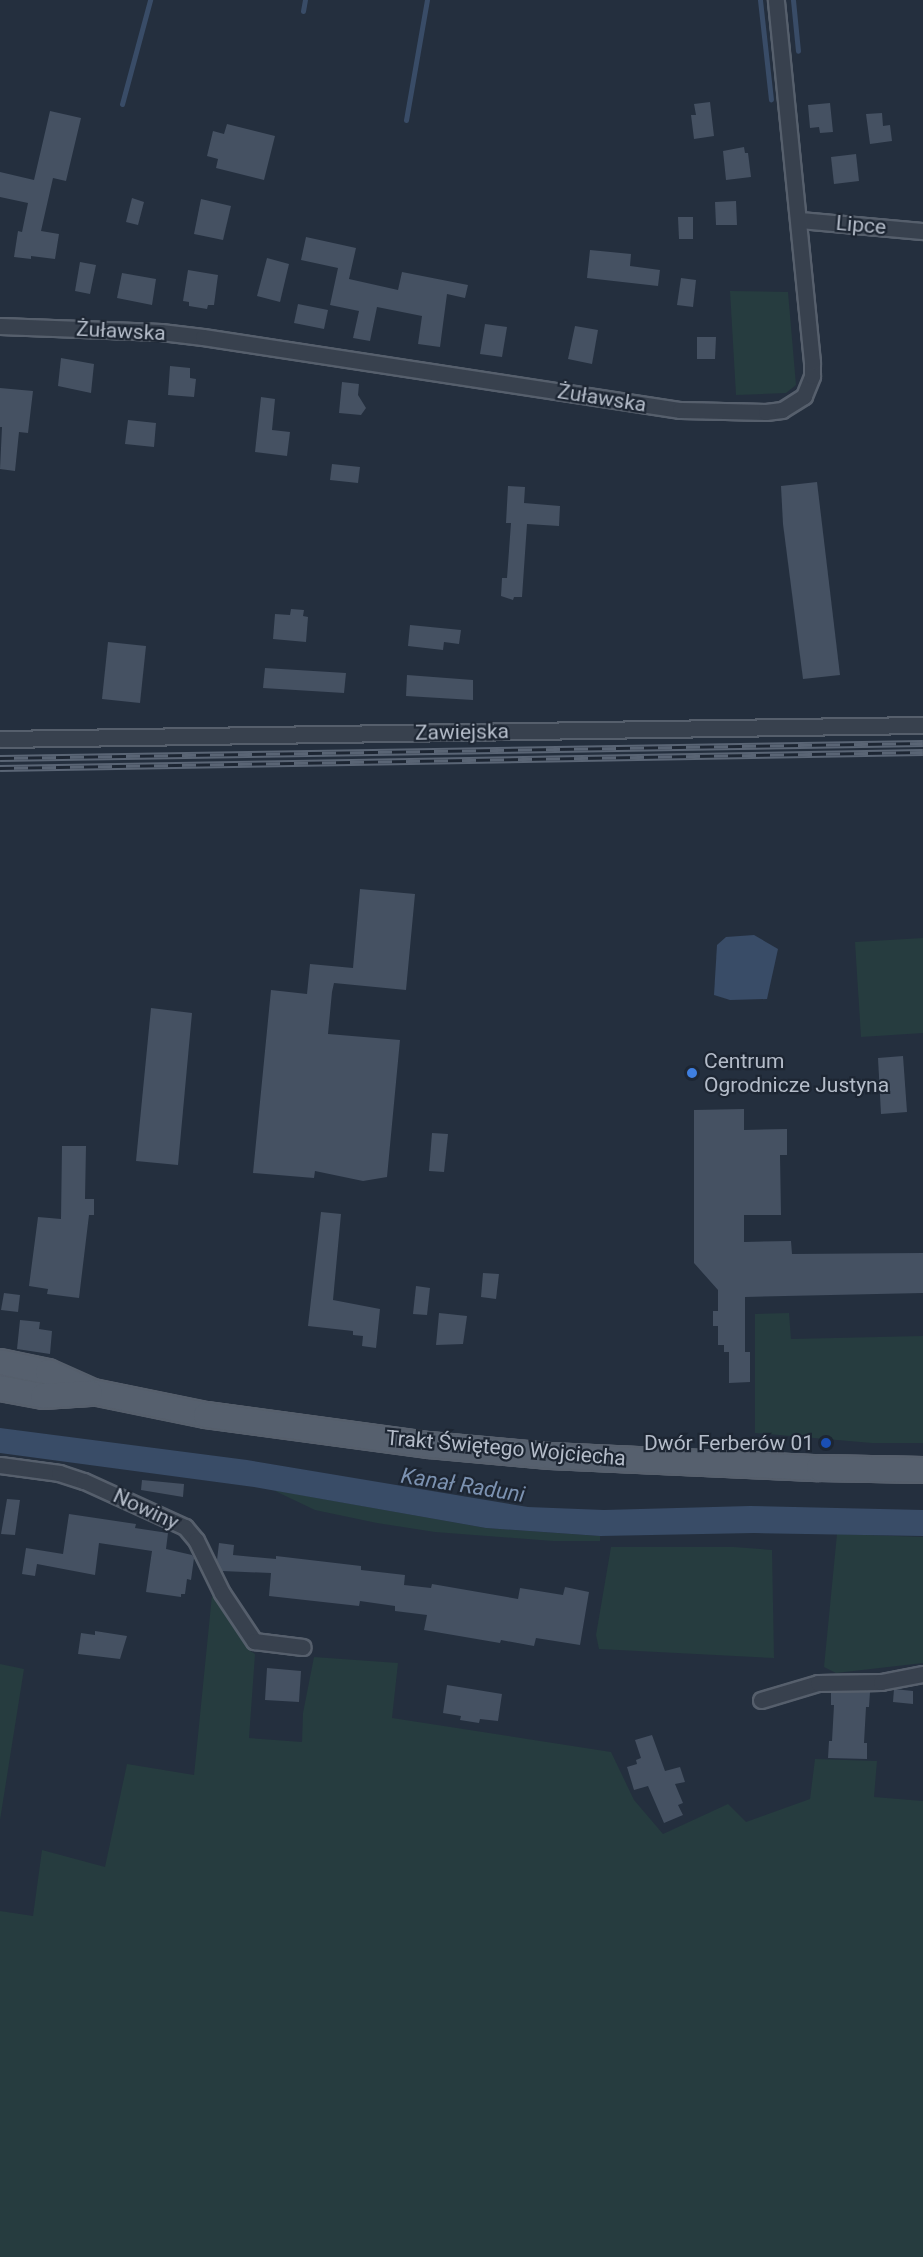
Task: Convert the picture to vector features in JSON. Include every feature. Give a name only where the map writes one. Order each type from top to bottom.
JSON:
[{"type":"main road","name":"Trakt Świętego Wojciecha","points":[[0,1362],[48,1372],[93,1392],[206,1415],[489,1451],[819,1468],[923,1470]]},
{"type":"main road","name":"Trakt Świętego Wojciecha","points":[[0,1388],[43,1396],[93,1392]]},
{"type":"street","name":"Żuławska","points":[[0,326],[161,332],[203,337],[680,410],[766,412],[793,405],[804,396],[812,376],[799,219],[776,0]]},
{"type":"street","name":"Lipce","points":[[799,219],[923,231]]},
{"type":"street","name":"Zawiejska","points":[[0,739],[923,725]]},
{"type":"street","name":"Nowiny","points":[[0,1465],[58,1473],[76,1478],[185,1527],[196,1540],[222,1593],[254,1641],[303,1647]]},
{"type":"street","points":[[761,1700],[818,1683],[881,1682],[923,1674]]},
{"type":"green space","points":[[730,291],[788,292],[796,385],[786,393],[736,395]]},
{"type":"green space","points":[[923,938],[923,1033],[861,1037],[855,942]]},
{"type":"green space","points":[[789,1313],[791,1339],[923,1336],[923,1443],[872,1443],[755,1433],[755,1314]]},
{"type":"green space","points":[[273,1490],[486,1528],[600,1536],[600,1541],[553,1541],[435,1532],[377,1523],[315,1510]]},
{"type":"green space","points":[[837,1534],[923,1537],[923,1663],[836,1673],[824,1667]]},
{"type":"green space","points":[[611,1547],[734,1547],[772,1550],[774,1658],[599,1649],[596,1635]]},
{"type":"green space","points":[[213,1585],[249,1650],[255,1654],[249,1738],[302,1742],[303,1713],[314,1657],[398,1663],[392,1718],[611,1752],[634,1800],[663,1834],[728,1804],[746,1822],[810,1799],[815,1759],[877,1761],[874,1797],[923,1801],[923,2257],[0,2257],[0,1911],[33,1916],[42,1850],[105,1867],[127,1764],[194,1775]]},
{"type":"green space","points":[[0,1664],[24,1669],[0,1820]]},
{"type":"water","points":[[754,935],[778,949],[767,999],[730,1000],[714,995],[717,945],[726,937]]},
{"type":"water","points":[[0,1428],[247,1460],[528,1507],[604,1510],[750,1506],[923,1510],[923,1536],[754,1533],[600,1536],[486,1528],[254,1487],[0,1453]]},
{"type":"building","points":[[710,102],[714,136],[694,139],[691,115],[696,115],[694,104]]},
{"type":"building","points":[[830,103],[833,132],[820,133],[819,127],[810,128],[808,105]]},
{"type":"building","points":[[50,111],[81,118],[66,181],[53,178],[41,231],[59,234],[55,259],[31,256],[31,259],[14,257],[18,231],[22,232],[28,203],[0,197],[0,172],[34,180]]},
{"type":"building","points":[[882,113],[883,126],[890,125],[892,141],[870,144],[866,114]]},
{"type":"building","points":[[227,124],[275,136],[264,180],[216,168],[218,159],[207,156],[213,131],[224,134]]},
{"type":"building","points":[[744,147],[745,153],[748,153],[751,177],[726,180],[723,151]]},
{"type":"building","points":[[856,154],[859,181],[834,184],[831,157]]},
{"type":"building","points":[[132,198],[144,202],[138,225],[126,222]]},
{"type":"building","points":[[201,199],[231,206],[223,240],[194,234]]},
{"type":"building","points":[[736,201],[737,225],[716,225],[715,202]]},
{"type":"building","points":[[678,217],[693,217],[693,239],[679,239]]},
{"type":"building","points":[[306,237],[356,248],[349,279],[398,290],[402,272],[468,285],[465,298],[447,294],[440,347],[418,344],[422,316],[377,307],[370,341],[353,338],[359,311],[330,305],[338,268],[301,260]]},
{"type":"building","points":[[590,250],[631,254],[630,266],[660,270],[658,286],[587,278]]},
{"type":"building","points":[[267,258],[289,264],[280,302],[257,296]]},
{"type":"building","points":[[80,262],[96,265],[90,294],[75,291]]},
{"type":"building","points":[[188,270],[218,275],[214,305],[208,305],[207,309],[189,306],[189,302],[183,301]]},
{"type":"building","points":[[122,273],[156,279],[152,305],[117,298]]},
{"type":"building","points":[[681,278],[696,280],[693,307],[677,305]]},
{"type":"building","points":[[298,304],[328,310],[324,329],[294,323]]},
{"type":"building","points":[[485,324],[507,327],[502,357],[480,354]]},
{"type":"building","points":[[575,326],[598,330],[592,364],[568,359]]},
{"type":"building","points":[[697,337],[716,337],[715,359],[697,359]]},
{"type":"building","points":[[61,358],[94,364],[91,393],[58,386]]},
{"type":"building","points":[[170,366],[190,368],[190,378],[196,379],[194,397],[168,395]]},
{"type":"building","points":[[342,382],[359,384],[358,395],[366,408],[361,415],[339,413]]},
{"type":"building","points":[[0,388],[33,391],[28,433],[19,432],[15,471],[0,469],[2,427],[0,427]]},
{"type":"building","points":[[261,397],[275,399],[272,430],[290,432],[287,456],[255,452]]},
{"type":"building","points":[[128,420],[156,423],[154,447],[125,444]]},
{"type":"building","points":[[332,464],[360,467],[358,483],[330,480]]},
{"type":"building","points":[[817,482],[840,675],[803,679],[783,524],[781,486]]},
{"type":"building","points":[[508,486],[525,487],[524,503],[560,506],[559,526],[527,524],[522,597],[514,597],[513,600],[501,596],[502,578],[507,578],[511,523],[506,523]]},
{"type":"building","points":[[291,609],[304,610],[303,616],[308,617],[306,642],[273,639],[275,614],[290,615]]},
{"type":"building","points":[[410,625],[461,630],[459,644],[444,642],[443,650],[408,646]]},
{"type":"building","points":[[108,642],[146,646],[140,703],[102,699]]},
{"type":"building","points":[[265,668],[346,673],[344,693],[263,688]]},
{"type":"building","points":[[407,675],[473,680],[473,700],[406,696]]},
{"type":"building","points":[[360,889],[415,894],[406,990],[334,983],[332,992],[328,1034],[400,1040],[387,1177],[363,1181],[315,1171],[314,1178],[253,1173],[271,990],[307,994],[310,964],[353,968]]},
{"type":"building","points":[[151,1008],[192,1013],[178,1165],[136,1161]]},
{"type":"building","points":[[903,1056],[907,1112],[881,1114],[878,1058]]},
{"type":"building","points":[[744,1109],[744,1130],[787,1129],[787,1155],[780,1155],[781,1215],[744,1215],[744,1242],[791,1241],[792,1254],[923,1253],[923,1293],[745,1297],[745,1352],[750,1352],[750,1382],[729,1383],[729,1352],[724,1352],[724,1345],[718,1345],[718,1326],[713,1326],[713,1311],[718,1311],[718,1290],[694,1263],[694,1110]]},
{"type":"building","points":[[432,1133],[448,1134],[444,1172],[429,1171]]},
{"type":"building","points":[[62,1146],[86,1146],[85,1199],[94,1199],[94,1215],[89,1215],[79,1298],[47,1294],[48,1289],[29,1286],[38,1217],[61,1219]]},
{"type":"building","points":[[321,1212],[341,1214],[333,1300],[380,1309],[376,1348],[362,1346],[363,1336],[353,1335],[353,1331],[308,1326]]},
{"type":"building","points":[[483,1273],[499,1274],[496,1299],[481,1297]]},
{"type":"building","points":[[416,1286],[430,1288],[427,1315],[413,1314]]},
{"type":"building","points":[[4,1293],[20,1295],[18,1312],[1,1310]]},
{"type":"building","points":[[439,1313],[467,1316],[463,1344],[436,1345]]},
{"type":"building","points":[[20,1320],[40,1322],[39,1329],[52,1331],[50,1354],[17,1349]]},
{"type":"building","points":[[142,1480],[184,1484],[183,1497],[141,1490]]},
{"type":"building","points":[[7,1499],[20,1500],[15,1535],[1,1534]]},
{"type":"building","points":[[69,1514],[136,1524],[135,1528],[168,1533],[166,1549],[192,1555],[194,1558],[191,1580],[187,1579],[185,1594],[181,1594],[181,1597],[146,1592],[152,1551],[99,1543],[95,1575],[37,1564],[35,1576],[22,1574],[26,1548],[63,1554]]},
{"type":"building","points":[[219,1543],[234,1545],[233,1555],[276,1559],[276,1556],[361,1566],[361,1570],[405,1575],[404,1585],[431,1588],[432,1584],[518,1599],[520,1588],[563,1595],[565,1587],[589,1592],[580,1645],[536,1638],[534,1646],[501,1640],[500,1643],[424,1630],[427,1615],[395,1611],[395,1606],[360,1601],[359,1606],[269,1596],[271,1573],[222,1571],[217,1560]]},
{"type":"building","points":[[95,1631],[127,1636],[120,1659],[78,1654],[81,1633],[95,1635]]},
{"type":"building","points":[[267,1668],[301,1671],[299,1702],[265,1700]]},
{"type":"building","points":[[447,1685],[502,1694],[498,1721],[480,1719],[479,1723],[460,1720],[461,1716],[443,1713]]},
{"type":"building","points":[[894,1689],[913,1691],[913,1704],[893,1702]]},
{"type":"building","points":[[870,1692],[869,1707],[866,1707],[864,1743],[867,1743],[867,1759],[828,1758],[829,1741],[832,1741],[834,1705],[831,1705],[831,1693]]},
{"type":"building","points":[[652,1735],[665,1771],[680,1767],[685,1782],[675,1784],[683,1803],[678,1805],[683,1815],[664,1823],[648,1786],[634,1790],[627,1767],[637,1764],[636,1760],[641,1758],[635,1740]]},
{"type":"waterway","points":[[122,104],[150,0]]},
{"type":"waterway","points":[[303,11],[305,0]]},
{"type":"waterway","points":[[406,120],[427,0]]},
{"type":"waterway","points":[[760,0],[771,99]]},
{"type":"waterway","points":[[793,0],[798,51]]},
{"type":"railway","points":[[0,758],[923,743]]},
{"type":"railway","points":[[0,768],[923,752]]},
{"type":"place","name":"Centrum Ogrodnicze Justyna","points":[[692,1073]]},
{"type":"place","name":"Dwór Ferberów 01","points":[[826,1443]]},
{"type":"water label","name":"Kanał Raduni","points":[[463,1485]]}]
